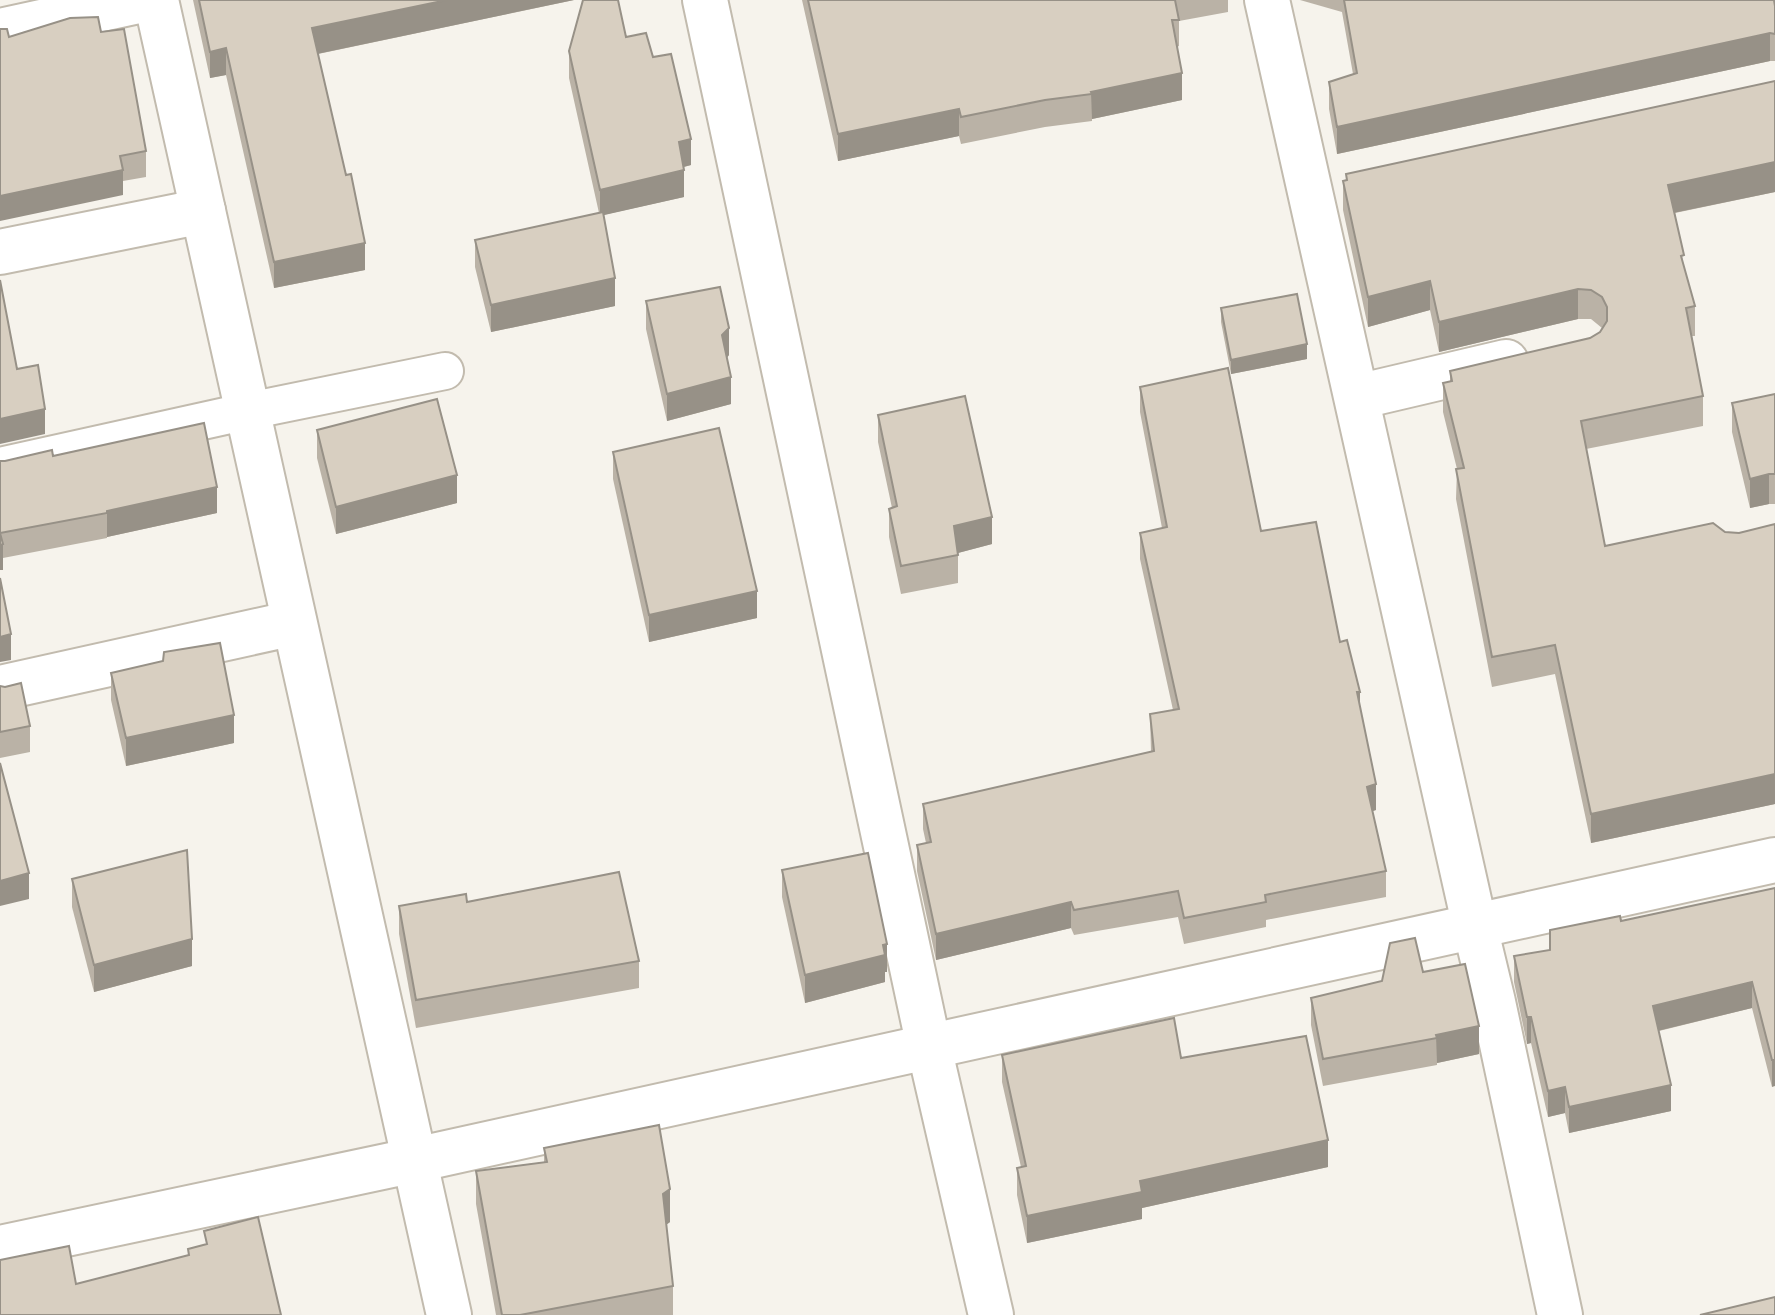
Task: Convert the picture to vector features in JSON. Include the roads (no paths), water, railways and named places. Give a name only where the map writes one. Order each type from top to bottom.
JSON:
[{"type":"street","points":[[0,31],[143,0]]},
{"type":"street","points":[[156,0],[449,1315]]},
{"type":"street","points":[[705,0],[929,1047],[991,1315]]},
{"type":"street","points":[[1267,0],[1324,182],[1357,397],[1560,1315]]},
{"type":"street","points":[[0,252],[203,211]]},
{"type":"street","points":[[1357,397],[1538,354]]},
{"type":"street","points":[[0,688],[294,623]]},
{"type":"street","points":[[0,1248],[415,1160],[1775,860]]},
{"type":"lane","points":[[0,466],[445,371]]}]
